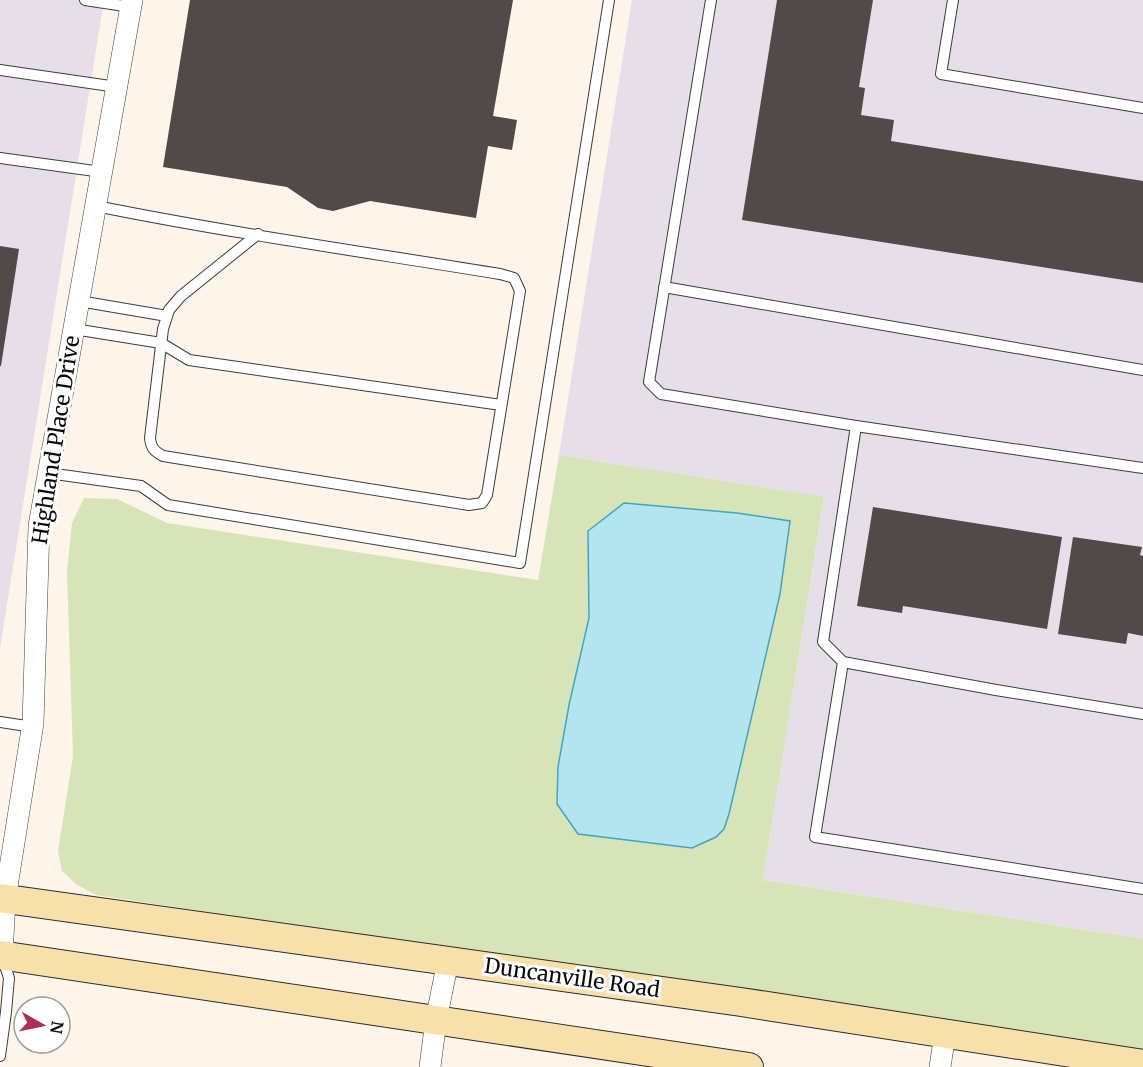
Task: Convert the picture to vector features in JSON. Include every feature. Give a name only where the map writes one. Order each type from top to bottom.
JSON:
[{"type":"main road","name":"Duncanville Road","points":[[3,899],[741,1002],[1143,1064]]},
{"type":"main road","points":[[1,955],[749,1067]]},
{"type":"street","name":"Highland Place Drive","points":[[1,955],[3,899],[33,727],[39,526],[132,3]]},
{"type":"street","points":[[430,1067],[436,1020],[448,961]]},
{"type":"street","points":[[940,1067],[945,1034]]},
{"type":"lane","points":[[85,0],[132,3]]},
{"type":"lane","points":[[48,473],[141,486],[168,505],[520,562],[609,0]]},
{"type":"lane","points":[[711,0],[649,382],[661,394],[856,426],[1143,468]]},
{"type":"lane","points":[[953,0],[941,74],[1143,108]]},
{"type":"lane","points":[[0,70],[117,87]]},
{"type":"lane","points":[[0,158],[102,172]]},
{"type":"lane","points":[[96,206],[514,278],[520,291],[487,495],[482,503],[470,505],[163,456],[154,451],[150,438],[163,329],[169,310],[181,296],[258,234]]},
{"type":"lane","points":[[664,287],[1143,370]]},
{"type":"lane","points":[[79,301],[167,315]]},
{"type":"lane","points":[[74,329],[161,343],[189,360],[501,405]]},
{"type":"lane","points":[[856,426],[823,642],[843,662],[1143,714]]},
{"type":"lane","points":[[843,662],[815,837],[1143,889]]},
{"type":"lane","points":[[0,722],[33,727]]},
{"type":"lane","points":[[0,1056],[9,978],[1,955]]},
{"type":"shaded area","points":[[0,0],[104,0],[0,648]]},
{"type":"shaded area","points":[[632,0],[1143,0],[1143,939],[763,880],[824,498],[559,455]]},
{"type":"green space","points":[[559,455],[824,497],[763,880],[1143,939],[1143,1053],[96,895],[77,885],[62,871],[58,851],[73,756],[67,571],[72,523],[84,498],[117,499],[167,523],[538,580]]},
{"type":"water","points":[[624,503],[737,513],[790,521],[780,594],[729,814],[724,829],[716,837],[692,848],[578,834],[557,804],[558,767],[569,705],[589,618],[588,531]]},
{"type":"building","points":[[190,0],[513,0],[493,116],[517,120],[512,150],[488,146],[476,218],[370,201],[333,211],[318,208],[287,187],[163,167]]},
{"type":"building","points":[[777,0],[873,0],[859,87],[865,88],[861,115],[894,120],[891,141],[1143,181],[1143,283],[742,220]]},
{"type":"building","points":[[0,246],[19,249],[1,366],[0,366]]},
{"type":"building","points":[[873,507],[1062,537],[1047,629],[903,606],[902,613],[857,606]]},
{"type":"building","points":[[1073,537],[1142,547],[1140,555],[1143,556],[1143,636],[1128,633],[1126,644],[1058,634]]}]
